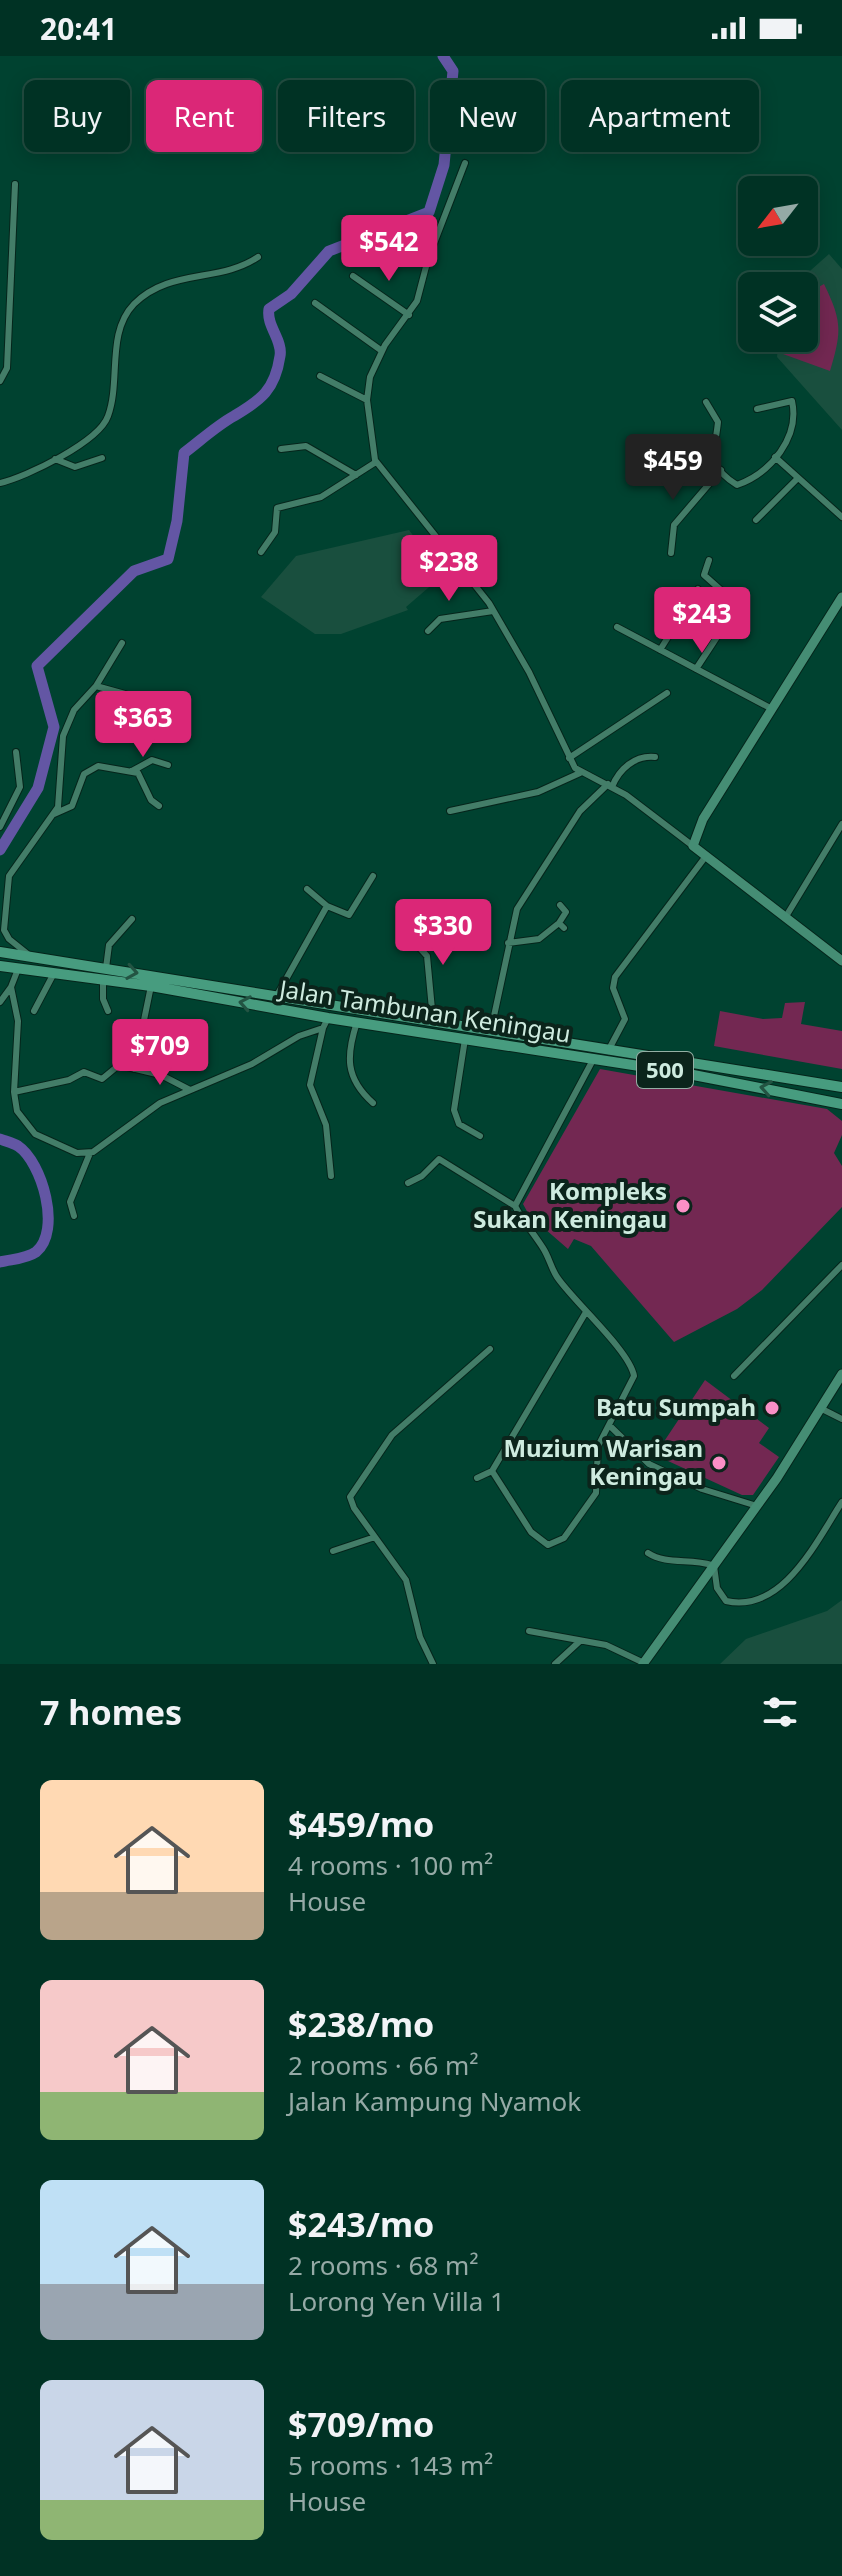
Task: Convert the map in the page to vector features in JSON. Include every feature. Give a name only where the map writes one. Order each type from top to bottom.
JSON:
[{"type":"main road","name":"Jalan Tambunan Keningau","points":[[0,952],[842,1087]]},
{"type":"main road","points":[[45,960],[54,967],[100,980]]},
{"type":"main road","name":"Jalan Tambunan Keningau","points":[[0,966],[151,986],[325,1023],[357,1022],[594,1058],[842,1104]]},
{"type":"street","points":[[465,163],[428,259],[419,296],[372,371],[367,400],[376,462],[460,563],[493,611],[538,690],[569,758],[580,773],[610,785],[842,961]]},
{"type":"street","points":[[0,381],[7,368],[15,184]]},
{"type":"street","points":[[0,483],[55,459],[97,431],[108,418],[120,332],[131,307],[171,280],[237,270],[258,257]]},
{"type":"street","points":[[353,276],[409,315]]},
{"type":"street","points":[[315,303],[382,351]]},
{"type":"street","points":[[320,376],[367,400]]},
{"type":"street","points":[[706,402],[718,422],[712,451],[721,470],[739,484],[775,457],[790,435],[793,402],[784,400],[757,409]]},
{"type":"street","points":[[281,449],[306,446],[356,475]]},
{"type":"street","points":[[775,457],[842,517]]},
{"type":"street","points":[[55,459],[75,467],[102,458]]},
{"type":"street","points":[[261,552],[275,532],[277,508],[312,501],[376,462]]},
{"type":"street","points":[[671,553],[670,534],[674,525],[721,470]]},
{"type":"street","points":[[756,520],[798,478]]},
{"type":"street","points":[[460,563],[475,544]]},
{"type":"street","points":[[696,669],[734,611],[731,599],[704,575],[709,560]]},
{"type":"street","points":[[472,579],[492,567]]},
{"type":"street","points":[[660,650],[698,589]]},
{"type":"street","points":[[693,846],[703,819],[842,597]]},
{"type":"street","points":[[428,631],[440,619],[493,611]]},
{"type":"street","points":[[617,627],[772,709]]},
{"type":"street","points":[[32,957],[9,939],[4,930],[9,876],[54,814],[60,799],[63,736],[74,710],[96,686],[122,643]]},
{"type":"street","points":[[96,686],[125,694],[163,716]]},
{"type":"street","points":[[569,758],[667,693]]},
{"type":"street","points":[[0,827],[20,787],[16,752]]},
{"type":"street","points":[[491,1030],[517,909],[538,873],[580,811],[628,765],[637,759],[655,757]]},
{"type":"street","points":[[132,771],[152,760],[168,765]]},
{"type":"street","points":[[54,814],[72,806],[88,769],[98,766],[138,773],[151,800],[159,806]]},
{"type":"street","points":[[450,811],[538,792],[580,773]]},
{"type":"street","points":[[785,918],[842,824]]},
{"type":"street","points":[[608,1051],[625,1019],[613,988],[615,977],[706,856]]},
{"type":"street","points":[[307,889],[327,906],[349,915],[373,876]]},
{"type":"street","points":[[508,943],[539,939],[561,926],[566,912],[560,905]]},
{"type":"street","points":[[276,997],[327,906]]},
{"type":"street","points":[[106,968],[109,945],[118,939],[132,919]]},
{"type":"street","points":[[407,920],[406,933],[427,956],[433,1020]]},
{"type":"street","points":[[0,1002],[11,987],[18,969]]},
{"type":"street","points":[[34,1011],[53,975]]},
{"type":"street","points":[[100,980],[108,1011]]},
{"type":"street","points":[[134,1069],[151,986]]},
{"type":"street","points":[[11,987],[18,1021],[14,1092],[20,1117],[35,1134],[68,1150],[90,1153]]},
{"type":"street","points":[[357,1022],[348,1062],[356,1085],[373,1103]]},
{"type":"street","points":[[74,1216],[70,1202],[90,1153],[150,1109],[252,1064],[325,1023]]},
{"type":"street","points":[[325,1023],[310,1085],[326,1125],[331,1176]]},
{"type":"street","points":[[465,1039],[454,1110],[459,1124],[480,1136]]},
{"type":"street","points":[[515,1206],[594,1058]]},
{"type":"street","points":[[14,1092],[69,1080],[84,1072],[102,1079],[115,1065],[161,1075],[190,1090]]},
{"type":"street","points":[[408,1183],[422,1176],[433,1161],[439,1159],[515,1206],[543,1247],[558,1278],[634,1373],[598,1446],[596,1493],[570,1531],[553,1545],[543,1543],[531,1532],[492,1471]]},
{"type":"street","points":[[734,1376],[824,1279],[842,1265]]},
{"type":"street","points":[[477,1478],[492,1471],[586,1312]]},
{"type":"street","points":[[433,1664],[418,1632],[406,1580],[354,1508],[351,1494],[392,1435],[490,1349]]},
{"type":"street","points":[[529,1631],[614,1648],[644,1663],[757,1506],[842,1374]]},
{"type":"street","points":[[822,1409],[842,1419]]},
{"type":"street","points":[[609,1425],[649,1464],[702,1489],[757,1506]]},
{"type":"street","points":[[713,1564],[717,1588],[726,1601],[743,1602],[762,1596],[792,1576],[842,1502]]},
{"type":"street","points":[[333,1551],[375,1537]]},
{"type":"street","points":[[648,1553],[663,1561],[690,1559],[713,1564]]},
{"type":"street","points":[[555,1664],[580,1641]]},
{"type":"shaded area","points":[[829,254],[842,269],[842,430],[777,357],[778,352],[818,352],[818,272],[809,272]]},
{"type":"shaded area","points":[[824,284],[837,317],[837,346],[830,371],[783,354],[818,352],[818,287]]},
{"type":"shaded area","points":[[409,530],[418,542],[426,543],[444,566],[435,582],[406,607],[408,610],[341,634],[315,634],[261,597],[296,556]]},
{"type":"shaded area","points":[[805,1002],[801,1024],[842,1031],[842,1069],[714,1046],[720,1011],[763,1019],[782,1018],[785,1003]]},
{"type":"shaded area","name":"Kompleks Sukan Keningau","points":[[600,1069],[827,1109],[842,1121],[842,1135],[834,1153],[842,1166],[842,1207],[762,1290],[737,1309],[674,1342],[591,1246],[574,1239],[568,1249],[529,1215],[523,1204]]},
{"type":"shaded area","points":[[705,1380],[769,1428],[759,1443],[779,1457],[753,1495],[742,1495],[655,1455]]},
{"type":"shaded area","points":[[842,1600],[842,1664],[720,1664],[746,1639],[827,1611]]},
{"type":"waterway","points":[[0,850],[38,788],[54,727],[37,666],[134,571],[168,559],[177,521],[184,453],[259,399],[270,386],[278,368],[280,350],[269,309],[291,294],[329,251],[429,212],[444,165],[453,71],[443,56]]},
{"type":"waterway","points":[[0,1139],[18,1146],[35,1166],[48,1213],[48,1229],[44,1242],[36,1252],[0,1262]]},
{"type":"place","name":"Kompleks Sukan Keningau","points":[[683,1206]]},
{"type":"place","name":"Batu Sumpah","points":[[772,1408]]},
{"type":"place","name":"Muzium Warisan Keningau","points":[[719,1463]]}]
